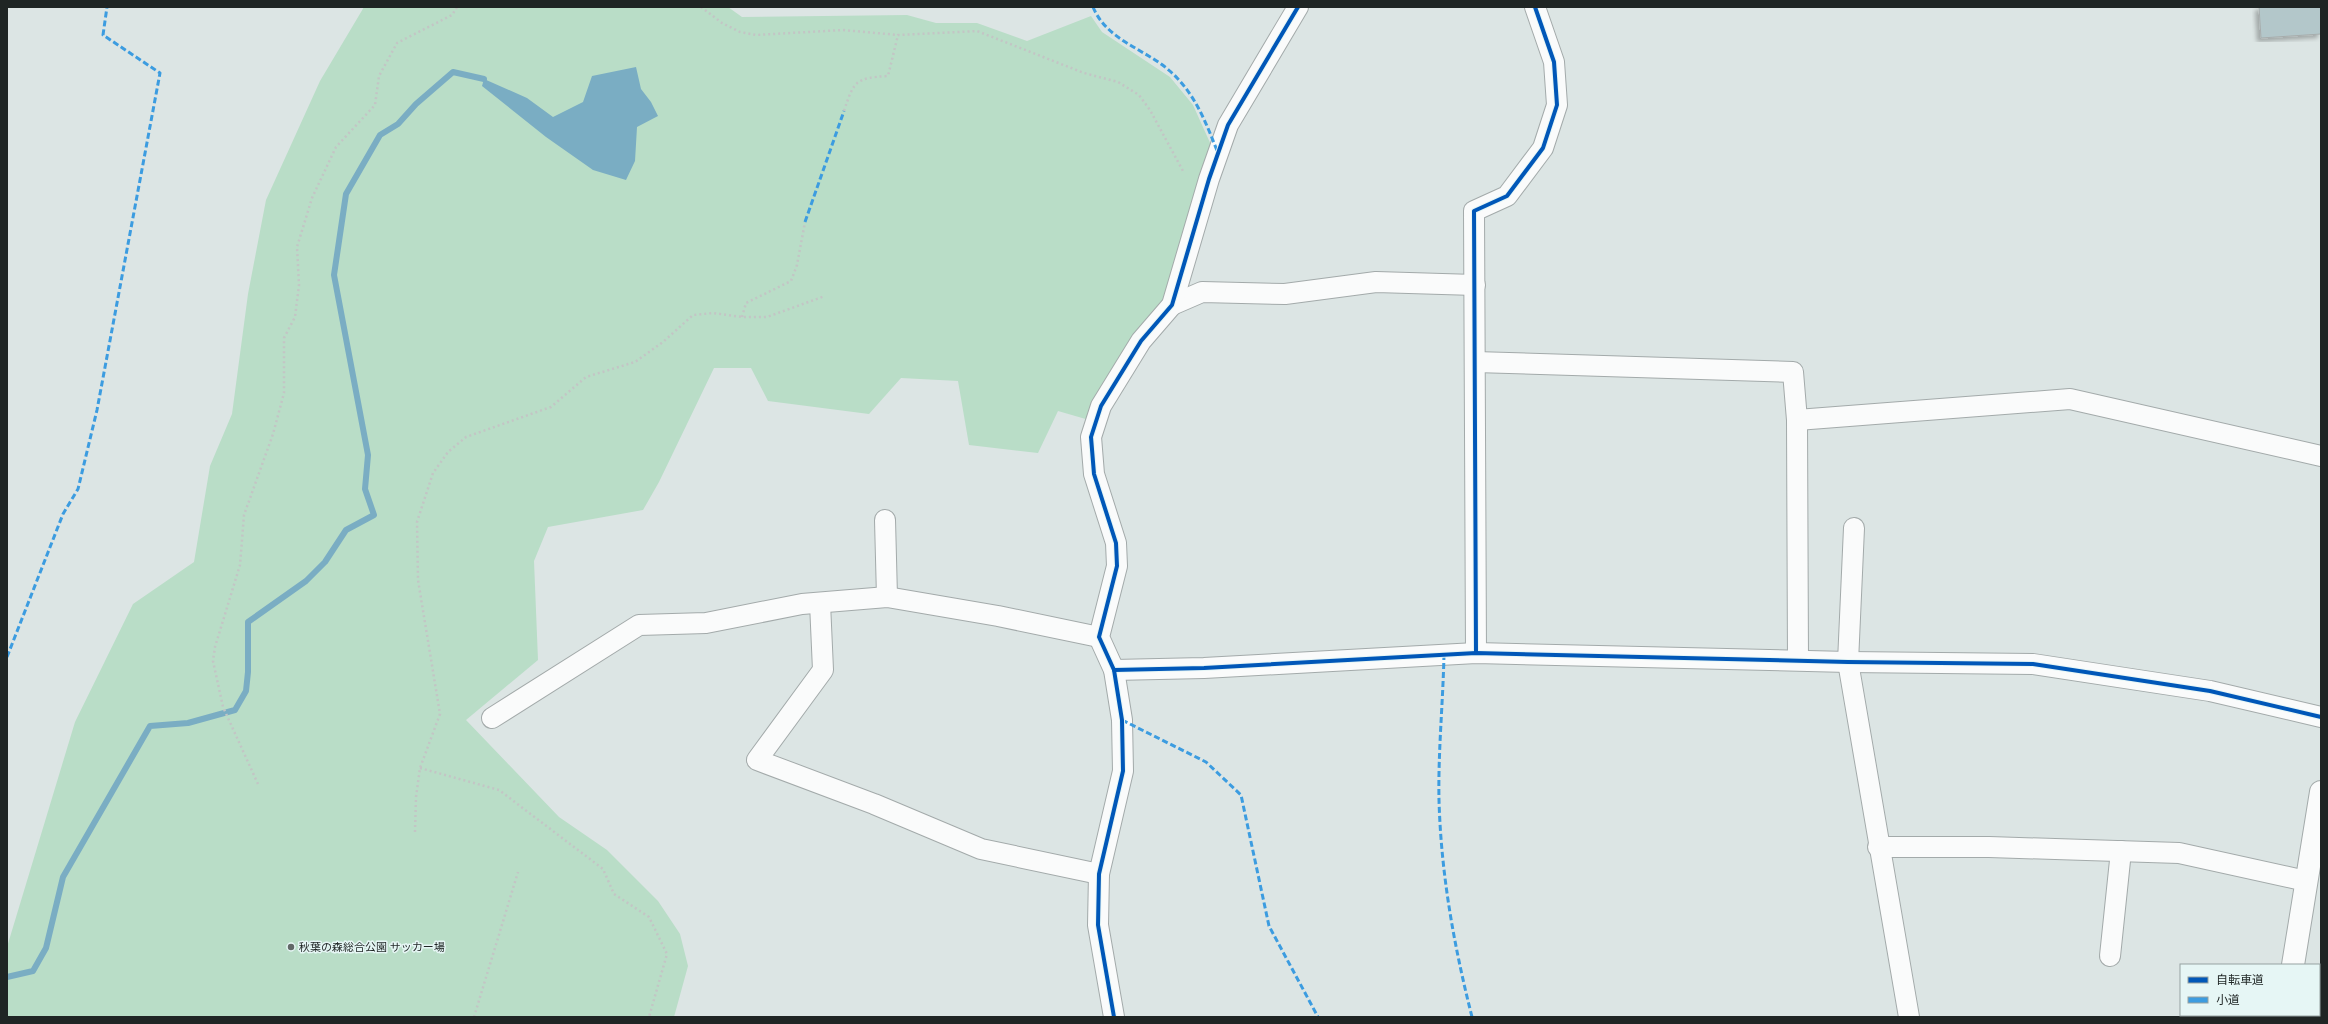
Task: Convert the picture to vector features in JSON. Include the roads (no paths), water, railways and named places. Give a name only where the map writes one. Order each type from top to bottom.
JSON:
[{"type":"street","points":[[1114,1017],[1098,925],[1099,874],[1123,771],[1122,720],[1114,670],[1099,637],[1118,566],[1116,543],[1094,474],[1091,437],[1101,406],[1136,347],[1172,305],[1209,179],[1228,125],[1298,7]]},
{"type":"street","points":[[1476,653],[1474,211],[1507,196],[1543,148],[1557,105],[1554,62],[1535,7]]},
{"type":"street","points":[[1172,305],[1202,292],[1285,294],[1376,282],[1475,285]]},
{"type":"street","points":[[1475,362],[1793,372],[1797,420],[1798,660]]},
{"type":"street","points":[[1797,420],[2070,399],[2321,456]]},
{"type":"street","points":[[885,520],[887,597]]},
{"type":"street","points":[[1854,528],[1848,662],[1878,847],[1909,1017]]},
{"type":"street","points":[[492,718],[639,625],[706,623],[802,604],[887,597],[998,616],[1099,637]]},
{"type":"street","points":[[820,603],[823,670],[757,760],[874,804],[980,849],[1099,874]]},
{"type":"street","points":[[1114,670],[1204,668],[1476,653],[1848,662],[2032,664],[2210,691],[2321,717]]},
{"type":"street","points":[[2293,964],[2321,792]]},
{"type":"street","points":[[1878,847],[1989,847],[2179,853],[2306,881]]},
{"type":"street","points":[[2110,956],[2121,852]]},
{"type":"water","points":[[636,67],[641,89],[651,102],[658,116],[637,127],[635,161],[626,180],[593,170],[546,137],[482,86],[484,79],[527,98],[553,117],[583,102],[592,76]]},
{"type":"waterway","points":[[7,977],[33,971],[46,948],[63,877],[150,726],[188,723],[235,710],[246,691],[248,672],[248,622],[306,581],[325,562],[346,530],[374,515],[365,489],[368,455],[334,275],[346,194],[380,135],[398,124],[416,104],[453,72],[484,79]]},
{"type":"place","name":"秋葉の森総合公園 サッカー場","points":[[291,947]]}]
